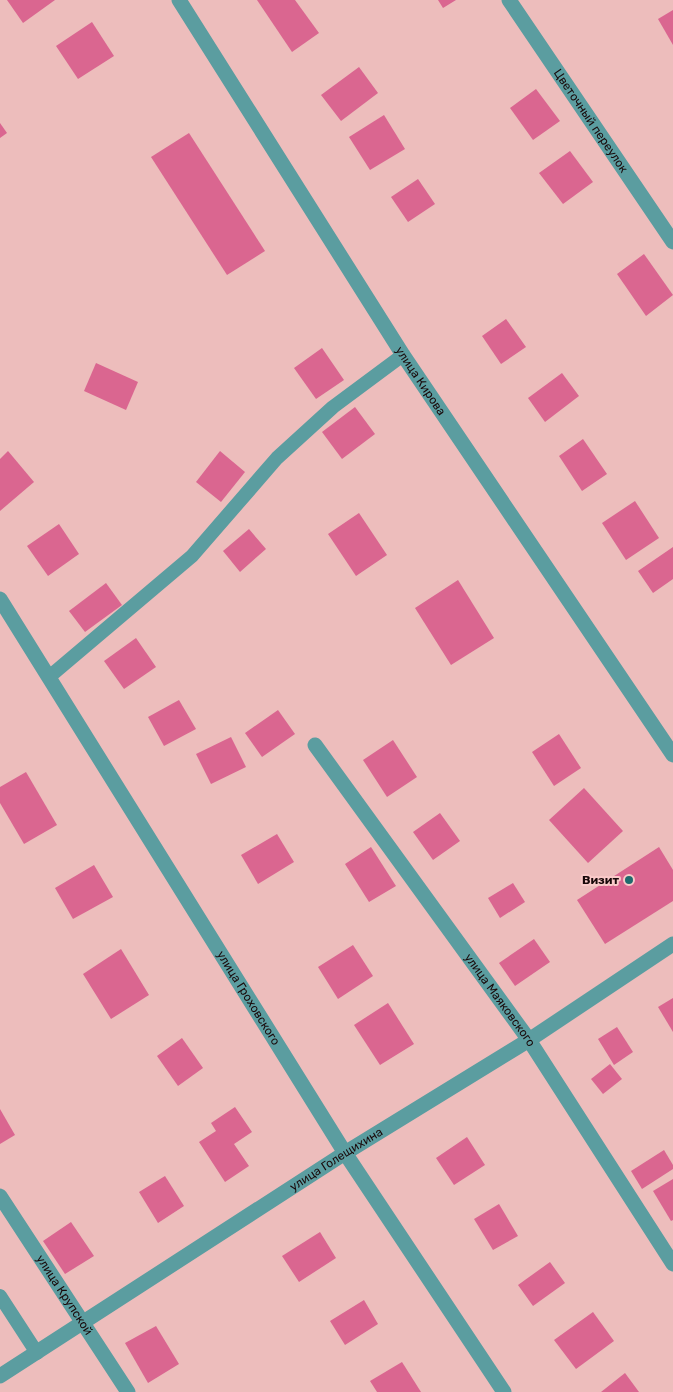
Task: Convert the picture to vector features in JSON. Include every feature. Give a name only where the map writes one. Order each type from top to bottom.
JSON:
[{"type":"street","name":"улица Кирова","points":[[179,0],[402,355],[673,755]]},
{"type":"street","name":"Цветочный переулок","points":[[509,0],[673,242]]},
{"type":"street","name":"улица Гроховского","points":[[0,599],[345,1153],[504,1392]]},
{"type":"street","name":"улица Маяковского","points":[[315,746],[529,1040],[673,1264]]},
{"type":"street","name":"улица Голещихина","points":[[0,1376],[345,1153],[529,1040],[673,944]]},
{"type":"street","name":"улица Крупской","points":[[0,1196],[128,1392]]},
{"type":"lane","points":[[49,677],[192,556],[277,458],[333,407],[402,355]]},
{"type":"lane","points":[[0,1296],[37,1353]]},
{"type":"building","points":[[7,0],[55,0],[23,23]]},
{"type":"building","points":[[257,0],[295,0],[319,33],[292,52]]},
{"type":"building","points":[[438,0],[456,0],[443,8]]},
{"type":"building","points":[[673,10],[673,45],[658,19]]},
{"type":"building","points":[[92,22],[114,56],[78,79],[56,46]]},
{"type":"building","points":[[359,67],[378,93],[341,121],[321,95]]},
{"type":"building","points":[[536,89],[560,121],[533,140],[510,108]]},
{"type":"building","points":[[384,115],[405,149],[370,170],[349,137]]},
{"type":"building","points":[[0,123],[7,133],[0,138]]},
{"type":"building","points":[[189,133],[265,251],[227,275],[151,157]]},
{"type":"building","points":[[570,151],[593,182],[563,204],[539,173]]},
{"type":"building","points":[[418,179],[435,204],[408,222],[391,197]]},
{"type":"building","points":[[644,254],[673,295],[646,316],[617,274]]},
{"type":"building","points":[[506,319],[526,347],[501,364],[482,336]]},
{"type":"building","points":[[322,348],[344,380],[316,399],[294,368]]},
{"type":"building","points":[[96,363],[138,382],[126,410],[84,391]]},
{"type":"building","points":[[562,373],[579,396],[545,422],[528,398]]},
{"type":"building","points":[[355,407],[375,434],[342,459],[322,432]]},
{"type":"building","points":[[583,439],[607,474],[582,491],[559,456]]},
{"type":"building","points":[[8,451],[34,482],[0,511],[0,459]]},
{"type":"building","points":[[220,451],[245,472],[221,502],[196,482]]},
{"type":"building","points":[[635,501],[659,538],[626,560],[602,523]]},
{"type":"building","points":[[359,513],[387,555],[356,576],[328,534]]},
{"type":"building","points":[[59,524],[79,554],[48,576],[27,546]]},
{"type":"building","points":[[249,529],[266,549],[240,572],[223,551]]},
{"type":"building","points":[[673,547],[673,579],[653,593],[638,571]]},
{"type":"building","points":[[458,580],[494,638],[451,665],[415,608]]},
{"type":"building","points":[[106,583],[122,605],[85,632],[69,611]]},
{"type":"building","points":[[136,638],[156,667],[124,689],[104,661]]},
{"type":"building","points":[[179,700],[196,729],[164,746],[148,717]]},
{"type":"building","points":[[278,710],[295,734],[262,757],[245,733]]},
{"type":"building","points":[[559,734],[581,768],[554,786],[532,752]]},
{"type":"building","points":[[231,737],[246,767],[211,784],[196,754]]},
{"type":"building","points":[[393,740],[417,777],[387,797],[363,760]]},
{"type":"building","points":[[26,772],[57,825],[24,844],[0,803],[0,787]]},
{"type":"building","points":[[584,788],[623,831],[588,863],[549,820]]},
{"type":"building","points":[[440,813],[460,841],[433,860],[413,832]]},
{"type":"building","points":[[277,834],[294,862],[258,884],[241,855]]},
{"type":"building","points":[[371,847],[396,886],[369,902],[345,864]]},
{"type":"building","points":[[659,847],[673,870],[673,901],[605,944],[577,900]]},
{"type":"building","points":[[94,865],[113,897],[73,919],[55,888]]},
{"type":"building","points":[[513,883],[525,902],[500,918],[488,898]]},
{"type":"building","points":[[534,939],[550,962],[515,986],[499,963]]},
{"type":"building","points":[[353,945],[373,976],[338,999],[318,967]]},
{"type":"building","points":[[121,949],[149,995],[111,1019],[83,974]]},
{"type":"building","points":[[673,998],[673,1032],[658,1007]]},
{"type":"building","points":[[388,1003],[414,1044],[380,1065],[354,1025]]},
{"type":"building","points":[[617,1027],[633,1052],[614,1065],[598,1039]]},
{"type":"building","points":[[182,1038],[203,1068],[178,1086],[157,1056]]},
{"type":"building","points":[[610,1064],[622,1079],[603,1094],[591,1079]]},
{"type":"building","points":[[235,1107],[252,1132],[234,1144],[249,1166],[225,1182],[199,1142],[216,1131],[211,1123]]},
{"type":"building","points":[[0,1109],[15,1135],[0,1144]]},
{"type":"building","points":[[467,1137],[485,1165],[454,1185],[436,1158]]},
{"type":"building","points":[[664,1150],[673,1165],[673,1169],[642,1189],[631,1171]]},
{"type":"building","points":[[165,1176],[184,1206],[158,1223],[139,1192]]},
{"type":"building","points":[[673,1179],[673,1220],[671,1221],[653,1191]]},
{"type":"building","points":[[499,1204],[518,1236],[493,1250],[474,1219]]},
{"type":"building","points":[[71,1222],[94,1256],[65,1274],[43,1241]]},
{"type":"building","points":[[320,1232],[336,1258],[299,1282],[282,1256]]},
{"type":"building","points":[[550,1262],[565,1283],[533,1306],[518,1285]]},
{"type":"building","points":[[364,1300],[378,1324],[345,1345],[330,1321]]},
{"type":"building","points":[[593,1312],[614,1341],[576,1369],[554,1340]]},
{"type":"building","points":[[156,1326],[179,1364],[148,1383],[125,1343]]},
{"type":"building","points":[[402,1362],[421,1392],[377,1392],[370,1381]]},
{"type":"building","points":[[625,1373],[639,1392],[601,1392]]},
{"type":"place","name":"Визит","points":[[629,880]]}]
